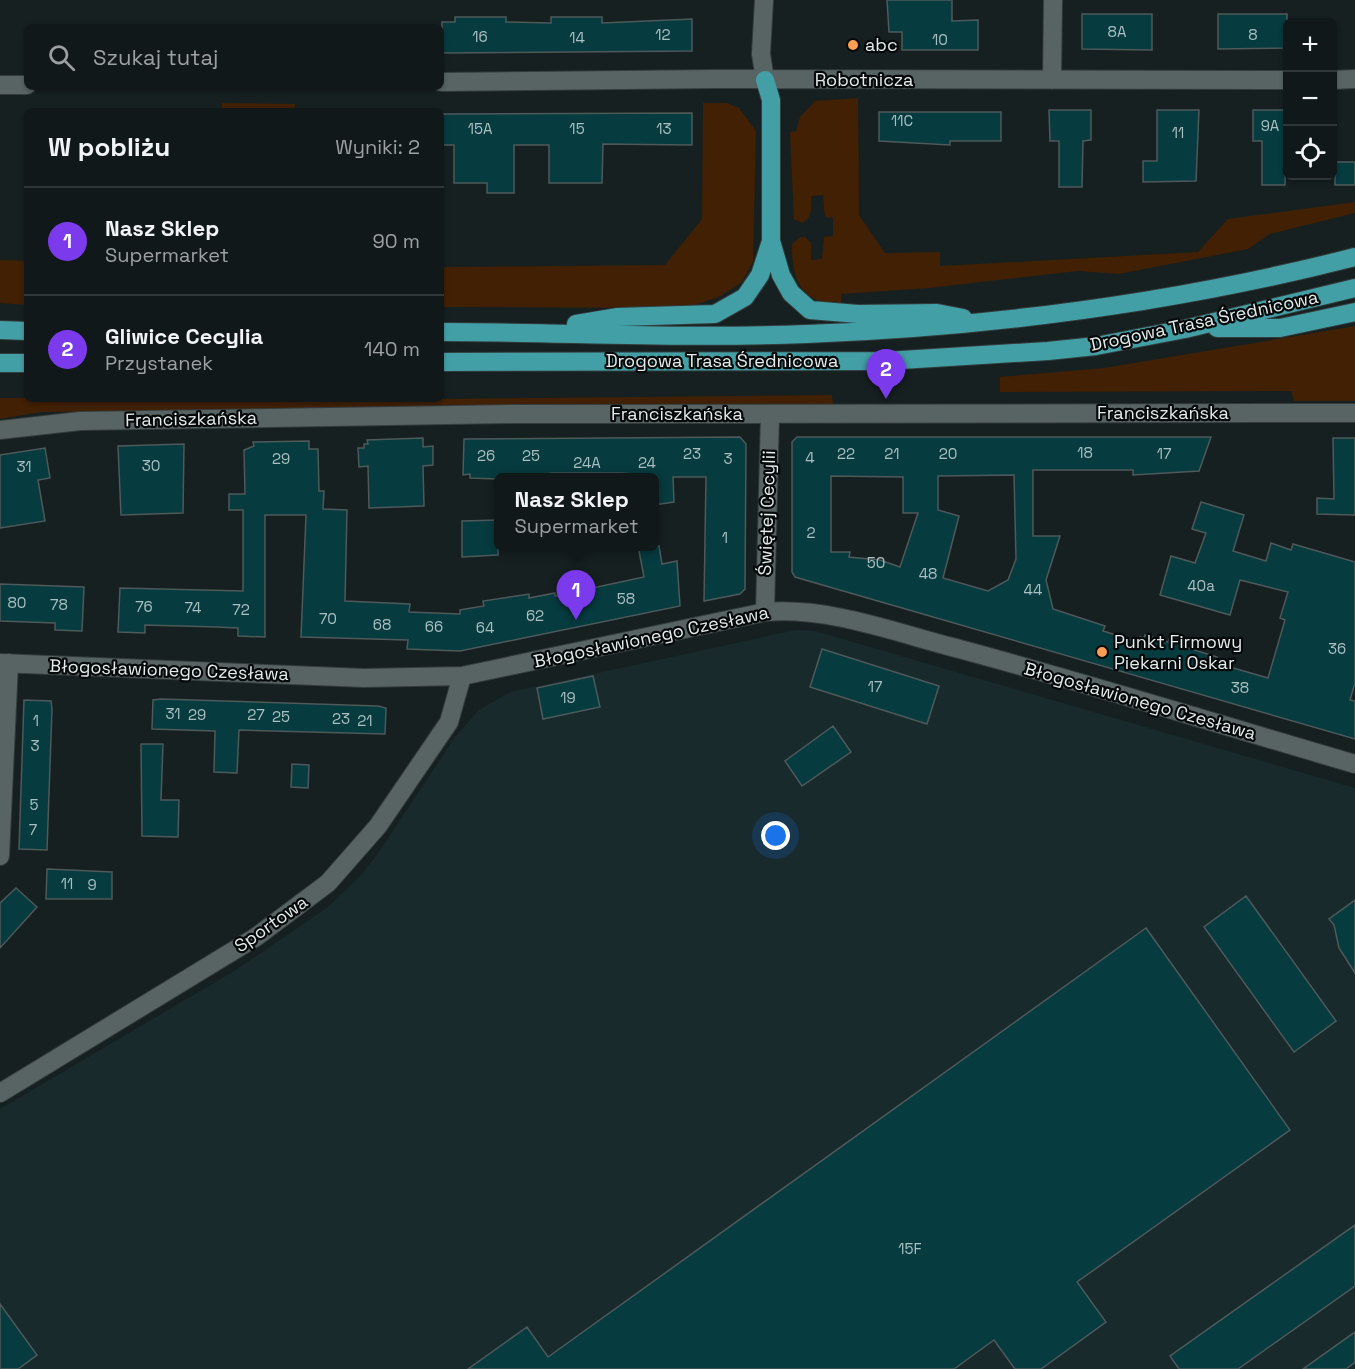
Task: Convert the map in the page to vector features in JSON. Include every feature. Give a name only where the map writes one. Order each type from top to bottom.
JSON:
[{"type":"main road","points":[[765,80],[771,100],[771,241],[781,275],[791,293],[810,310],[858,314],[937,313],[986,323]]},
{"type":"main road","points":[[533,332],[618,317],[715,314],[745,297],[760,275],[771,241]]},
{"type":"main road","name":"Drogowa Trasa Średnicowa","points":[[444,332],[804,334],[986,323],[1088,311],[1188,294],[1355,257]]},
{"type":"main road","name":"Drogowa Trasa Średnicowa","points":[[444,362],[863,361],[981,357],[1096,346],[1185,329],[1355,288]]},
{"type":"main road","points":[[1185,329],[1280,328],[1355,312]]},
{"type":"main road","points":[[0,330],[24,330]]},
{"type":"main road","points":[[0,363],[24,363]]},
{"type":"street","points":[[764,0],[761,54],[765,80]]},
{"type":"street","points":[[1052,80],[1053,0]]},
{"type":"street","name":"Robotnicza","points":[[444,82],[1283,80]]},
{"type":"street","points":[[1337,80],[1355,80]]},
{"type":"street","points":[[0,85],[24,85]]},
{"type":"street","name":"Franciszkańska","points":[[0,430],[80,421],[514,414],[1355,413]]},
{"type":"street","name":"Świętej Cecylii","points":[[765,612],[770,414]]},
{"type":"street","name":"Błogosławionego Czesława","points":[[4,663],[364,678],[462,676],[765,612],[788,610],[844,619],[1002,660],[1355,764]]},
{"type":"street","points":[[0,856],[4,663]]},
{"type":"street","name":"Sportowa","points":[[0,1092],[256,938],[328,883],[378,826],[449,722],[462,676]]},
{"type":"shaded area","points":[[858,98],[859,215],[885,253],[940,252],[940,266],[1198,252],[1228,219],[1355,202],[1355,213],[1270,234],[1248,249],[1119,274],[1078,271],[929,288],[841,294],[841,306],[827,304],[816,300],[801,288],[794,269],[792,244],[800,237],[805,237],[811,243],[811,260],[822,259],[824,237],[833,236],[833,218],[825,217],[823,195],[811,196],[811,212],[806,221],[802,223],[794,219],[790,132],[796,131],[800,117],[815,101]]},
{"type":"shaded area","points":[[222,103],[295,104],[295,108],[222,108]]},
{"type":"shaded area","points":[[703,103],[727,103],[739,108],[756,131],[753,262],[742,282],[721,296],[686,308],[444,307],[444,267],[665,265],[702,219]]},
{"type":"shaded area","points":[[0,260],[24,261],[24,305],[0,303]]},
{"type":"shaded area","points":[[1355,326],[1355,401],[1294,401],[1291,391],[1000,392],[1000,377],[1104,368]]},
{"type":"shaded area","points":[[832,395],[833,405],[41,412],[0,419],[0,398],[24,398],[24,402],[444,402],[444,399]]},
{"type":"shaded area","points":[[796,630],[815,631],[1355,788],[1355,1369],[0,1369],[0,1109],[236,970],[328,907],[361,875],[379,852],[455,737],[479,710],[510,692]]},
{"type":"building","points":[[887,0],[952,0],[952,21],[978,20],[978,50],[902,50],[902,32],[889,32]]},
{"type":"building","points":[[1082,14],[1152,14],[1152,50],[1082,49]]},
{"type":"building","points":[[1218,14],[1287,14],[1287,18],[1283,18],[1283,48],[1218,49]]},
{"type":"building","points":[[455,17],[506,17],[506,22],[551,23],[551,17],[602,17],[602,23],[692,19],[692,51],[444,53],[444,24],[442,22],[455,22]]},
{"type":"building","points":[[1049,110],[1091,110],[1091,140],[1083,141],[1082,187],[1059,187],[1059,141],[1050,141]]},
{"type":"building","points":[[1157,110],[1199,110],[1196,181],[1143,182],[1143,161],[1157,161]]},
{"type":"building","points":[[1253,110],[1283,110],[1283,180],[1285,180],[1285,185],[1262,185],[1262,141],[1253,141]]},
{"type":"building","points":[[879,112],[1001,112],[1001,141],[950,141],[950,145],[879,141]]},
{"type":"building","points":[[692,113],[692,145],[603,144],[602,183],[549,183],[549,145],[514,145],[514,193],[487,193],[487,183],[454,183],[454,145],[444,145],[444,114]]},
{"type":"building","points":[[1337,162],[1355,162],[1355,185],[1335,185]]},
{"type":"building","points":[[740,437],[746,444],[745,589],[740,594],[704,601],[706,477],[673,477],[674,502],[659,504],[659,473],[494,473],[494,479],[470,478],[470,474],[463,475],[464,439]]},
{"type":"building","points":[[797,437],[1211,437],[1199,471],[1133,475],[1133,470],[1033,470],[1033,536],[1060,536],[1046,580],[1053,609],[1105,626],[1103,631],[1139,642],[1140,637],[1144,638],[1145,635],[1168,642],[1170,637],[1187,642],[1185,647],[1217,657],[1216,663],[1268,678],[1285,620],[1280,618],[1288,592],[1240,580],[1230,615],[1160,595],[1171,556],[1195,563],[1206,533],[1192,529],[1201,502],[1244,515],[1233,551],[1266,561],[1271,543],[1291,550],[1293,544],[1355,562],[1355,683],[1350,700],[1355,701],[1355,739],[795,577],[792,572],[792,442]],"holes":[[[1014,475],[1016,559],[1008,580],[988,591],[943,578],[959,516],[938,510],[938,476]],[[831,476],[903,477],[903,513],[918,513],[900,567],[880,560],[849,557],[850,552],[831,552]]]},
{"type":"building","points":[[423,438],[423,447],[433,446],[433,465],[423,466],[424,506],[369,508],[368,466],[359,467],[358,448],[364,448],[364,444],[368,444],[367,440]]},
{"type":"building","points":[[1333,438],[1355,438],[1355,515],[1317,514],[1317,498],[1334,499]]},
{"type":"building","points":[[309,441],[309,449],[318,449],[319,491],[324,491],[323,509],[347,510],[345,601],[410,604],[409,612],[460,614],[460,610],[484,606],[483,601],[529,594],[529,598],[555,593],[555,596],[644,577],[639,551],[659,551],[659,546],[662,564],[677,561],[680,606],[460,651],[407,649],[408,640],[301,637],[306,515],[265,515],[265,637],[238,636],[238,628],[217,627],[145,625],[145,633],[118,632],[120,588],[243,591],[243,510],[229,510],[229,494],[245,494],[244,450],[254,446],[253,442]]},
{"type":"building","points":[[184,444],[183,513],[121,515],[118,446]]},
{"type":"building","points":[[45,448],[50,478],[38,480],[45,521],[0,528],[0,455]]},
{"type":"building","points":[[494,520],[494,551],[498,551],[498,555],[462,557],[462,521]]},
{"type":"building","points":[[0,584],[84,587],[82,631],[55,630],[55,623],[0,621]]},
{"type":"building","points":[[822,649],[939,686],[927,724],[810,687]]},
{"type":"building","points":[[593,676],[600,707],[543,719],[537,688]]},
{"type":"building","points":[[24,700],[51,701],[47,850],[19,849]]},
{"type":"building","points":[[153,700],[378,706],[386,708],[385,734],[239,730],[237,773],[214,772],[215,731],[152,729]]},
{"type":"building","points":[[833,726],[851,752],[802,786],[785,761]]},
{"type":"building","points":[[141,744],[163,744],[161,800],[179,800],[178,837],[142,836]]},
{"type":"building","points":[[292,764],[309,765],[308,788],[291,787]]},
{"type":"building","points":[[47,869],[112,872],[112,899],[46,899]]},
{"type":"building","points":[[16,888],[37,907],[0,948],[0,903]]},
{"type":"building","points":[[1246,896],[1336,1021],[1294,1052],[1204,927]]},
{"type":"building","points":[[1355,900],[1355,973],[1339,948],[1334,925],[1329,919]]},
{"type":"building","points":[[1146,928],[1290,1130],[1077,1282],[1106,1322],[1041,1369],[1015,1369],[994,1340],[954,1369],[468,1369],[527,1327],[548,1357]]},
{"type":"building","points":[[1355,1225],[1355,1286],[1238,1369],[1179,1369],[1170,1356]]},
{"type":"building","points":[[0,1304],[37,1355],[18,1369],[0,1369]]},
{"type":"building","points":[[1355,1332],[1355,1362],[1346,1369],[1303,1369]]},
{"type":"place","name":"abc","points":[[853,45]]},
{"type":"place","name":"Gliwice Cecylia","points":[[886,399]]},
{"type":"place","name":"Nasz Sklep","points":[[576,620]]},
{"type":"place","name":"Punkt Firmowy Piekarni Oskar","points":[[1102,652]]}]
